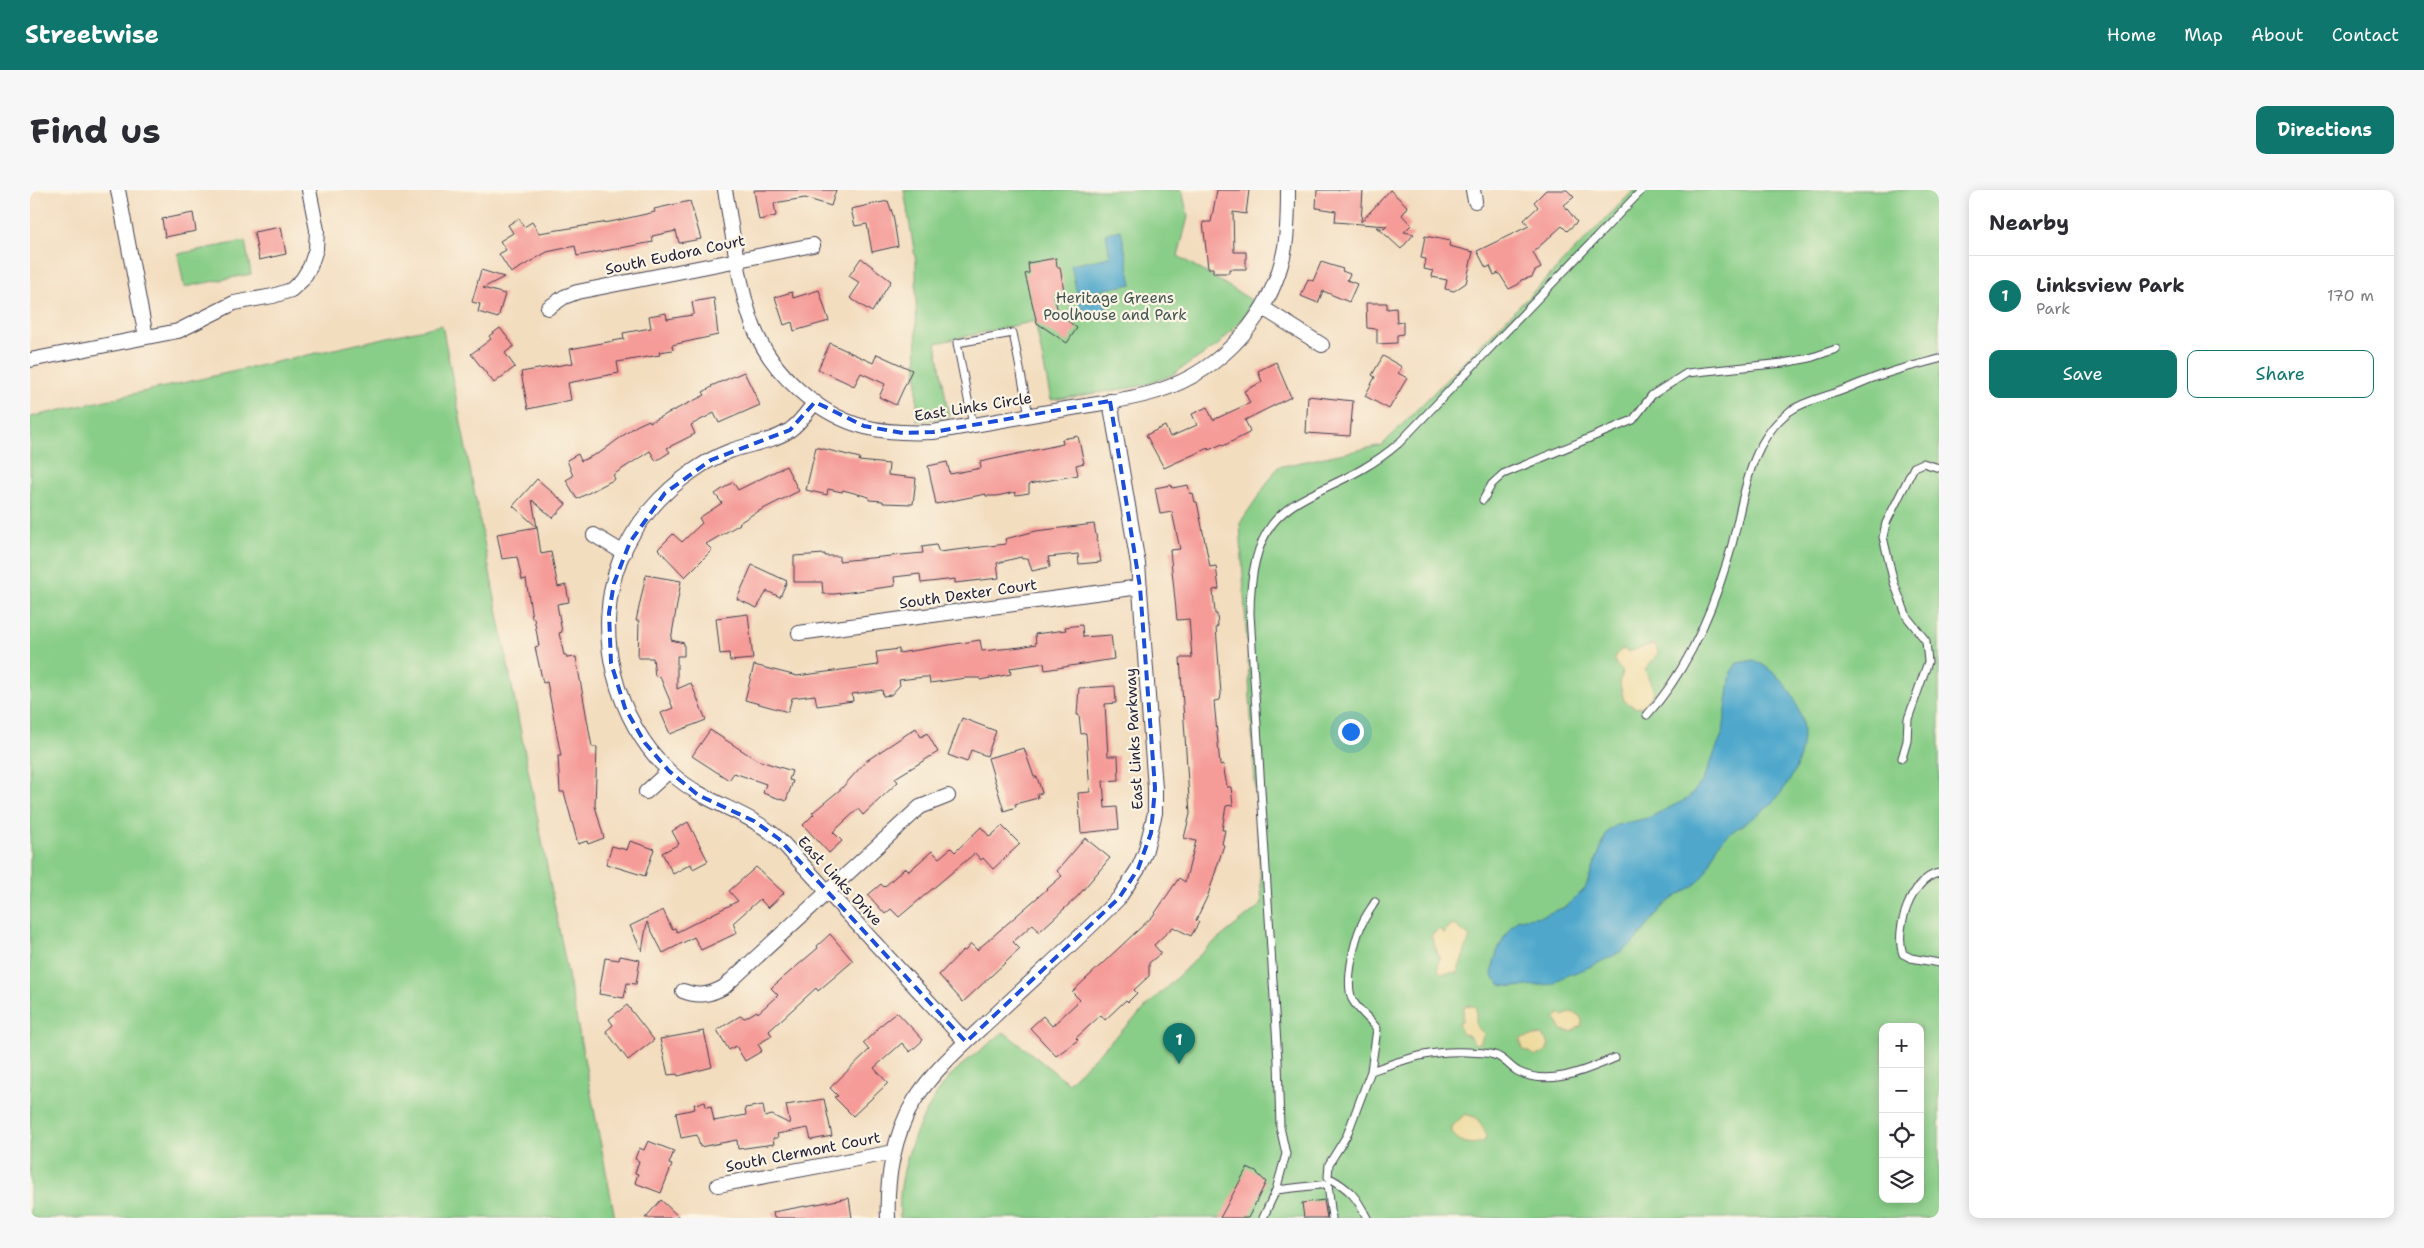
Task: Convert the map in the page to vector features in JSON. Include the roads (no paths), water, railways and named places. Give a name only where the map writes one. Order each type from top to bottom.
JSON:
[{"type":"street","points":[[118,190],[146,337]]},
{"type":"street","points":[[30,360],[178,331],[234,303],[273,296],[291,290],[302,280],[310,267],[316,249],[316,230],[309,190]]},
{"type":"street","name":"East Links Circle","points":[[725,190],[748,306],[754,328],[764,346],[790,381],[815,402],[846,420],[881,430],[903,433],[933,432],[1110,401],[1159,391],[1194,375],[1224,354],[1238,341],[1263,308],[1278,273],[1285,247],[1288,190]]},
{"type":"street","name":"South Eudora Court","points":[[548,308],[564,297],[577,292],[738,258],[813,245]]},
{"type":"street","points":[[1263,308],[1322,345]]},
{"type":"street","name":"East Links Parkway","points":[[888,1218],[888,1187],[894,1152],[899,1134],[915,1101],[938,1070],[966,1042],[1119,898],[1130,884],[1146,853],[1155,813],[1155,788],[1140,587],[1110,401]]},
{"type":"street","name":"East Links Drive","points":[[815,402],[799,423],[780,436],[729,451],[700,466],[678,482],[653,506],[624,552],[614,583],[609,613],[611,663],[625,708],[635,728],[668,771],[698,795],[767,828],[966,1042]]},
{"type":"street","points":[[594,535],[624,552]]},
{"type":"street","name":"South Dexter Court","points":[[799,633],[1140,587]]},
{"type":"street","points":[[646,792],[668,771]]},
{"type":"street","points":[[683,991],[694,995],[703,995],[724,987],[920,807],[948,796]]},
{"type":"street","name":"South Clermont Court","points":[[718,1185],[894,1152]]},
{"type":"lane","points":[[1263,1218],[1276,1190],[1286,1154],[1280,1127],[1278,1061],[1250,614],[1250,592],[1257,552],[1267,529],[1296,502],[1371,465],[1399,443],[1642,190]]},
{"type":"lane","points":[[973,425],[957,343],[1013,334],[1029,415]]},
{"type":"lane","points":[[1483,500],[1492,484],[1503,474],[1633,420],[1652,394],[1663,390],[1687,373],[1783,363],[1810,358],[1836,348]]},
{"type":"lane","points":[[1648,714],[1662,699],[1701,631],[1719,586],[1735,535],[1748,473],[1754,458],[1777,423],[1790,411],[1805,403],[1888,373],[1939,359]]},
{"type":"lane","points":[[1902,758],[1907,741],[1908,719],[1928,662],[1926,641],[1907,617],[1894,583],[1884,537],[1886,523],[1914,467],[1923,463],[1939,468]]},
{"type":"lane","points":[[1939,873],[1923,879],[1915,892],[1900,930],[1900,945],[1903,954],[1911,958],[1939,963]]},
{"type":"lane","points":[[1367,1218],[1356,1198],[1347,1187],[1328,1177],[1329,1164],[1347,1135],[1371,1072],[1377,1029],[1370,1019],[1357,1008],[1351,997],[1349,983],[1360,927],[1375,902]]},
{"type":"lane","points":[[1371,1072],[1416,1057],[1442,1051],[1496,1055],[1518,1072],[1535,1077],[1556,1077],[1588,1070],[1614,1058]]},
{"type":"lane","points":[[1276,1190],[1328,1184],[1332,1218]]},
{"type":"water","points":[[1121,230],[1132,284],[1084,293],[1084,301],[1087,303],[1094,296],[1104,294],[1107,311],[1087,313],[1079,304],[1071,265],[1110,257],[1106,233]]},
{"type":"water","points":[[1754,660],[1774,673],[1789,689],[1798,707],[1802,727],[1802,747],[1796,767],[1786,787],[1764,810],[1724,838],[1702,878],[1694,886],[1665,905],[1639,937],[1628,947],[1583,970],[1565,976],[1554,984],[1513,987],[1501,985],[1492,976],[1497,952],[1508,931],[1518,919],[1542,916],[1565,907],[1585,889],[1607,832],[1616,825],[1648,818],[1687,799],[1702,782],[1723,733],[1731,672],[1737,663]]},
{"type":"place","name":"Linksview Park","points":[[1179,1064]]},
{"type":"park label","name":"Heritage Greens Poolhouse and Park","points":[[1115,306]]}]
